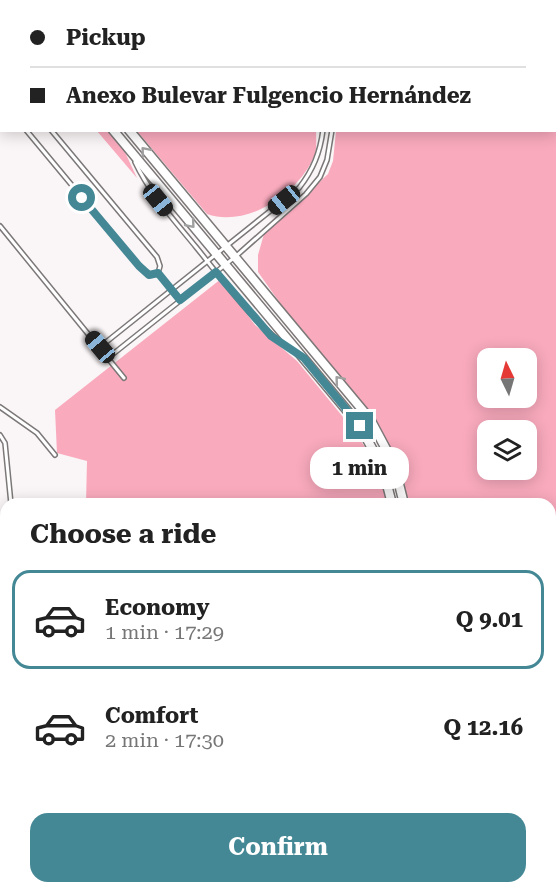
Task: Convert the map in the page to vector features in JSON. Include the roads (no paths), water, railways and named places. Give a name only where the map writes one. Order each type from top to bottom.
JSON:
[{"type":"main road","points":[[115,132],[360,426],[383,469],[390,498]]},
{"type":"main road","points":[[131,132],[370,419],[394,464],[402,498]]},
{"type":"lane","points":[[28,132],[139,266],[149,275],[158,273]]},
{"type":"lane","points":[[53,132],[157,257],[160,266],[158,273]]},
{"type":"lane","points":[[100,347],[299,188],[311,173],[321,145],[323,132]]},
{"type":"lane","points":[[108,358],[235,257],[306,194],[320,177],[327,160],[332,132]]},
{"type":"lane","points":[[130,152],[146,184],[216,272],[271,336],[304,358]]},
{"type":"lane","points":[[269,212],[276,220]]},
{"type":"lane","points":[[0,226],[124,378]]},
{"type":"lane","points":[[158,273],[180,300]]},
{"type":"lane","points":[[0,407],[37,433],[55,455]]},
{"type":"lane","points":[[0,435],[5,443],[10,498]]}]
